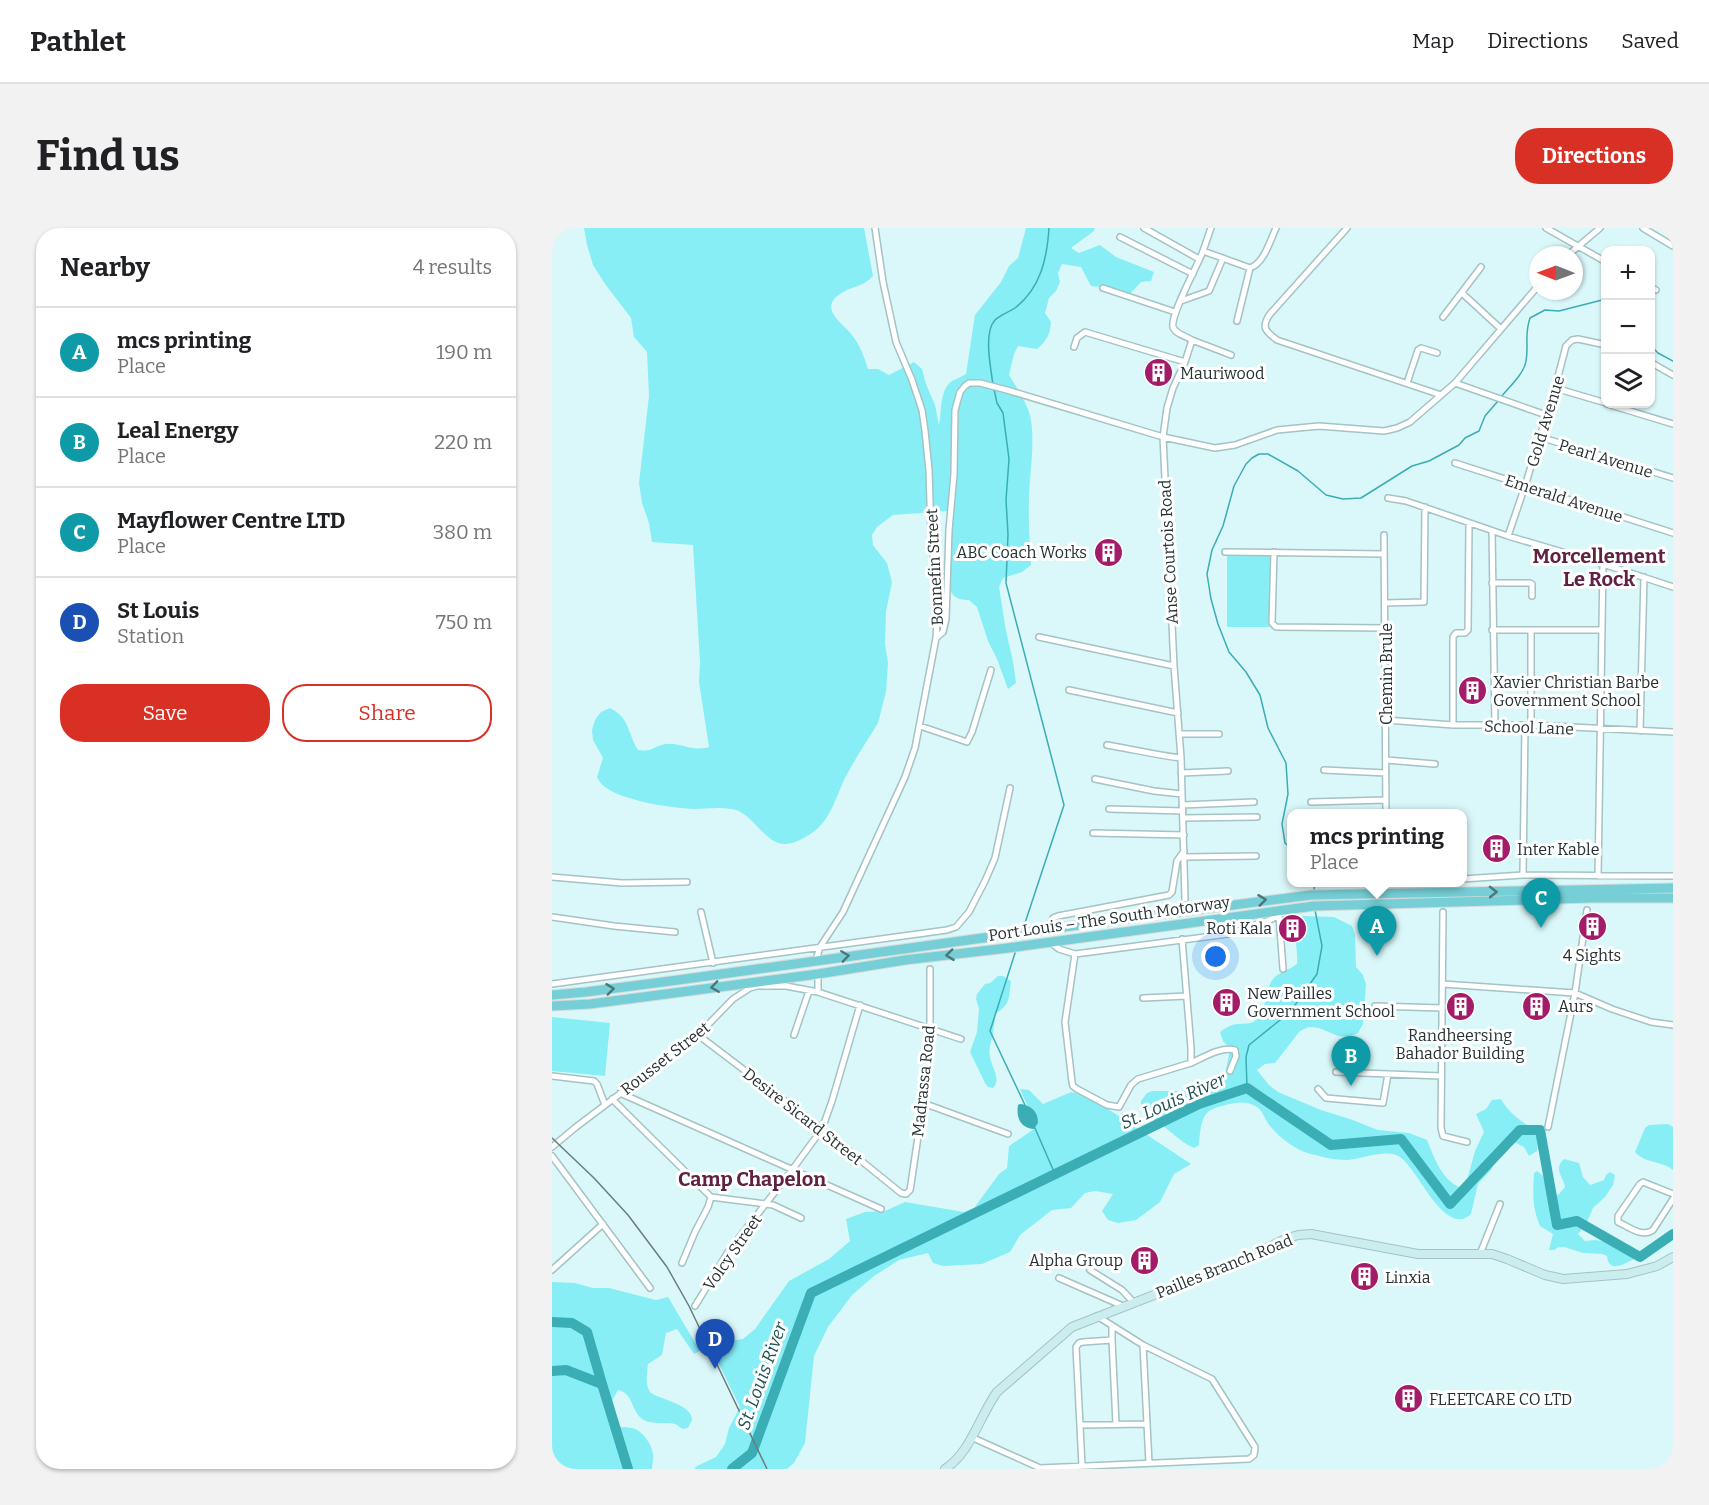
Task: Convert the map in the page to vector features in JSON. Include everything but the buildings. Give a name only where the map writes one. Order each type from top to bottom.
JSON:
[{"type":"highway","name":"Port Louis – The South Motorway","points":[[552,995],[1298,896],[1673,888]]},
{"type":"highway","name":"Port Louis – The South Motorway","points":[[552,1006],[590,1004],[818,974],[905,960],[1294,908],[1673,897]]},
{"type":"highway","points":[[552,990],[586,992]]},
{"type":"main road","name":"Pailles Branch Road","points":[[945,1469],[956,1460],[996,1392],[1072,1327],[1240,1261],[1298,1235],[1326,1236],[1418,1254],[1499,1256],[1545,1275],[1563,1279],[1627,1274],[1657,1266],[1673,1257]]},
{"type":"street","name":"Bonnefin Street","points":[[816,960],[820,947],[843,912],[915,748],[936,638],[939,605],[931,534],[929,470],[922,410],[896,342],[874,228]]},
{"type":"street","points":[[1144,228],[1199,259]]},
{"type":"street","points":[[1210,228],[1176,312],[1173,328],[1192,340],[1231,355]]},
{"type":"street","points":[[1203,250],[1250,268],[1256,266],[1260,261],[1276,228]]},
{"type":"street","points":[[1347,228],[1270,314],[1265,322],[1265,329],[1277,340],[1441,395]]},
{"type":"street","points":[[1546,228],[1577,246],[1600,228]]},
{"type":"street","points":[[1643,228],[1673,246]]},
{"type":"street","points":[[1120,237],[1193,274]]},
{"type":"street","points":[[1583,249],[1601,260]]},
{"type":"street","points":[[1181,301],[1209,291],[1222,258]]},
{"type":"street","points":[[1443,317],[1481,267]]},
{"type":"street","points":[[1237,321],[1250,268]]},
{"type":"street","points":[[1103,288],[1176,312]]},
{"type":"street","points":[[1462,292],[1501,330]]},
{"type":"street","points":[[936,638],[943,632],[946,619],[957,401],[964,386],[969,383],[980,383],[1007,390],[1163,437],[1215,448],[1235,446],[1277,430],[1319,426],[1384,431],[1410,422],[1455,383],[1529,297]]},
{"type":"street","points":[[1074,347],[1077,338],[1085,332],[1185,362]]},
{"type":"street","name":"Gold Avenue","points":[[1508,536],[1556,388],[1566,346],[1572,340],[1578,339],[1601,344]]},
{"type":"street","name":"Anse Courtois Road","points":[[1185,899],[1183,811],[1163,437],[1167,408],[1192,340]]},
{"type":"street","points":[[1407,383],[1418,350],[1421,348],[1437,353]]},
{"type":"street","points":[[1655,365],[1673,375]]},
{"type":"street","points":[[1455,383],[1546,415]]},
{"type":"street","points":[[1556,388],[1601,402]]},
{"type":"street","points":[[1622,408],[1673,424]]},
{"type":"street","name":"Pearl Avenue","points":[[1540,437],[1673,478]]},
{"type":"street","name":"Emerald Avenue","points":[[1455,463],[1673,533]]},
{"type":"street","points":[[1388,498],[1425,507],[1491,531],[1673,587]]},
{"type":"street","points":[[1385,603],[1424,602],[1425,507]]},
{"type":"street","points":[[1453,725],[1453,637],[1456,633],[1465,633],[1468,630],[1469,523]]},
{"type":"street","points":[[1491,531],[1495,725]]},
{"type":"street","name":"Chemin Brule","points":[[1384,535],[1386,809]]},
{"type":"street","points":[[1225,552],[1384,554]]},
{"type":"street","points":[[1274,552],[1272,623],[1276,627],[1385,628]]},
{"type":"street","points":[[1598,876],[1603,564]]},
{"type":"street","points":[[1640,731],[1644,577]]},
{"type":"street","points":[[1492,583],[1530,583],[1532,584],[1532,596]]},
{"type":"street","points":[[1492,630],[1602,630]]},
{"type":"street","points":[[1523,875],[1531,630]]},
{"type":"street","points":[[1039,637],[1174,666]]},
{"type":"street","points":[[920,726],[967,742],[991,670]]},
{"type":"street","points":[[1069,690],[1178,713]]},
{"type":"street","name":"School Lane","points":[[1386,720],[1453,725],[1528,725],[1673,732]]},
{"type":"street","points":[[1179,734],[1219,734]]},
{"type":"street","points":[[1107,745],[1143,750],[1152,755],[1180,758]]},
{"type":"street","points":[[1386,760],[1436,764]]},
{"type":"street","points":[[1324,770],[1386,773]]},
{"type":"street","points":[[1181,773],[1228,771]]},
{"type":"street","points":[[1095,779],[1154,791],[1182,794]]},
{"type":"street","points":[[552,984],[956,927],[969,912],[986,881],[994,858],[1010,788]]},
{"type":"street","points":[[1311,802],[1386,800]]},
{"type":"street","points":[[1183,811],[1254,802]]},
{"type":"street","points":[[1109,808],[1257,817]]},
{"type":"street","points":[[1093,832],[1184,835]]},
{"type":"street","points":[[1043,930],[1053,918],[1058,916],[1169,895],[1172,892],[1178,861],[1184,854],[1256,856]]},
{"type":"street","points":[[1467,879],[1523,875],[1673,876]]},
{"type":"street","points":[[552,877],[622,883],[687,882]]},
{"type":"street","points":[[1370,887],[1370,894]]},
{"type":"street","points":[[1185,899],[1190,906],[1203,908]]},
{"type":"street","points":[[1155,915],[1179,907],[1184,904],[1185,899]]},
{"type":"street","points":[[1050,942],[1059,949],[1074,954],[1228,934],[1279,916],[1294,908]]},
{"type":"street","points":[[1548,1127],[1575,993],[1587,910]]},
{"type":"street","points":[[700,912],[713,963]]},
{"type":"street","points":[[1443,912],[1441,1128],[1443,1136],[1467,1142]]},
{"type":"street","points":[[1279,916],[1283,969]]},
{"type":"street","points":[[552,917],[675,932]]},
{"type":"street","points":[[1182,939],[1191,1063]]},
{"type":"street","points":[[1074,954],[1065,1022],[1073,1086],[1107,1105],[1119,1107],[1131,1085],[1138,1079],[1233,1048],[1236,1056],[1230,1071]]},
{"type":"street","name":"Madrassa Road","points":[[908,1192],[923,1103],[930,1029],[930,969]]},
{"type":"street","points":[[818,974],[818,992]]},
{"type":"street","points":[[1443,984],[1575,993],[1651,1022],[1673,1025]]},
{"type":"street","name":"Rousset Street","points":[[552,1147],[698,1035],[733,999],[757,986],[786,986],[818,992],[961,1039]]},
{"type":"street","points":[[795,1035],[809,991]]},
{"type":"street","points":[[1143,998],[1187,996]]},
{"type":"street","name":"Volcy Street","points":[[695,1306],[728,1252],[822,1128],[860,1005]]},
{"type":"street","points":[[1375,1006],[1442,1008]]},
{"type":"street","name":"Desire Sicard Street","points":[[698,1035],[822,1128],[901,1193],[908,1192]]},
{"type":"street","points":[[1336,1072],[1441,1076]]},
{"type":"street","points":[[1318,1089],[1326,1098],[1383,1103],[1388,1074]]},
{"type":"street","points":[[552,1076],[594,1081],[605,1105]]},
{"type":"street","points":[[620,1093],[881,1209]]},
{"type":"street","points":[[612,1099],[711,1197],[773,1205],[801,1218]]},
{"type":"street","points":[[923,1103],[1008,1134]]},
{"type":"street","points":[[552,1156],[650,1288]]},
{"type":"street","points":[[1673,1194],[1643,1182],[1618,1216],[1618,1222],[1648,1233],[1653,1230],[1673,1199]]},
{"type":"street","points":[[681,1263],[711,1197]]},
{"type":"street","points":[[1480,1254],[1500,1204]]},
{"type":"street","points":[[552,1270],[603,1224]]},
{"type":"street","points":[[1090,1270],[1122,1290],[1134,1303]]},
{"type":"street","points":[[1059,1278],[1123,1306]]},
{"type":"street","points":[[971,1437],[1038,1468],[1249,1459],[1254,1455],[1255,1448],[1212,1379],[1143,1345],[1097,1316]]},
{"type":"street","points":[[1112,1326],[1116,1424]]},
{"type":"street","points":[[1082,1466],[1077,1344],[1112,1340]]},
{"type":"street","points":[[1143,1345],[1149,1463]]},
{"type":"street","points":[[1080,1425],[1147,1424]]},
{"type":"shaded area","points":[[584,228],[864,228],[873,276],[866,282],[840,294],[834,300],[831,305],[834,316],[852,335],[868,369],[878,369],[889,375],[914,362],[922,369],[935,405],[939,425],[945,390],[952,381],[966,374],[975,315],[1001,282],[1009,266],[1018,258],[1026,228],[1095,228],[1071,248],[1079,253],[1100,245],[1116,257],[1154,272],[1151,281],[1141,282],[1128,296],[1110,288],[1091,286],[1081,267],[1062,264],[1058,273],[1060,282],[1056,291],[1049,298],[1045,313],[1051,322],[1047,337],[1037,349],[1018,346],[1014,354],[1009,375],[1027,407],[1032,428],[1029,508],[1031,565],[1022,572],[1003,578],[999,587],[1016,683],[1008,689],[977,607],[969,600],[955,596],[949,587],[947,511],[893,515],[877,527],[872,535],[873,545],[887,563],[892,582],[886,612],[885,644],[888,663],[886,692],[878,723],[845,778],[823,822],[812,833],[794,842],[783,844],[776,842],[738,811],[722,808],[694,809],[648,803],[613,792],[602,785],[597,777],[603,758],[593,740],[592,730],[601,712],[610,708],[625,721],[638,750],[671,744],[697,748],[709,747],[699,682],[700,663],[693,545],[652,542],[649,523],[642,503],[639,483],[649,396],[647,352],[634,337],[631,318],[593,265]]},
{"type":"shaded area","points":[[1227,555],[1271,555],[1271,627],[1227,627]]},
{"type":"shaded area","points":[[1303,916],[1334,917],[1352,926],[1355,935],[1356,967],[1363,975],[1366,984],[1363,1024],[1358,1033],[1349,1037],[1309,1027],[1300,1031],[1275,1063],[1265,1064],[1257,1070],[1278,1092],[1321,1110],[1378,1130],[1409,1133],[1427,1140],[1444,1174],[1461,1188],[1467,1180],[1475,1151],[1484,1132],[1476,1114],[1486,1109],[1492,1100],[1501,1099],[1512,1113],[1537,1132],[1537,1151],[1529,1156],[1524,1147],[1516,1143],[1506,1144],[1491,1170],[1478,1184],[1471,1214],[1466,1218],[1454,1218],[1445,1213],[1400,1157],[1381,1154],[1342,1160],[1305,1152],[1278,1135],[1259,1109],[1252,1105],[1243,1102],[1233,1103],[1210,1110],[1202,1122],[1199,1145],[1194,1148],[1149,1118],[1149,1113],[1141,1106],[1141,1101],[1147,1093],[1152,1091],[1199,1091],[1224,1081],[1230,1048],[1223,1041],[1220,1032],[1232,1025],[1251,1023],[1256,1020],[1261,1013],[1273,979],[1297,964],[1294,921]]},
{"type":"shaded area","points":[[998,976],[1011,981],[1007,1003],[995,1014],[989,1050],[996,1077],[993,1088],[988,1087],[985,1083],[970,1052],[977,1032],[979,1009],[977,994],[985,984]]},
{"type":"shaded area","points":[[552,1017],[610,1023],[605,1076],[552,1071]]},
{"type":"shaded area","points":[[1020,1089],[1029,1090],[1043,1104],[1071,1092],[1090,1097],[1191,1164],[1174,1174],[1160,1202],[1136,1220],[1118,1223],[1108,1220],[1102,1211],[1113,1194],[1095,1191],[1085,1193],[1071,1208],[1052,1210],[1020,1235],[1010,1252],[982,1264],[943,1266],[933,1263],[928,1253],[899,1260],[874,1276],[852,1295],[828,1327],[814,1356],[805,1443],[794,1463],[787,1469],[694,1469],[716,1457],[725,1444],[729,1428],[740,1407],[710,1346],[694,1354],[677,1329],[666,1333],[662,1355],[648,1364],[647,1382],[648,1389],[654,1395],[681,1406],[691,1414],[692,1420],[688,1428],[683,1429],[676,1424],[654,1423],[642,1419],[627,1395],[618,1390],[610,1404],[613,1423],[620,1427],[636,1429],[649,1442],[653,1456],[652,1469],[552,1469],[552,1282],[609,1288],[656,1300],[668,1297],[697,1346],[743,1339],[755,1329],[789,1281],[829,1259],[850,1241],[846,1219],[865,1212],[885,1211],[905,1202],[964,1212],[974,1208],[999,1174],[1007,1168],[1009,1146],[1034,1129],[1038,1123]]},
{"type":"shaded area","points":[[1018,1105],[1031,1107],[1035,1112],[1038,1123],[1034,1129],[1025,1127],[1018,1118]]},
{"type":"shaded area","points":[[1668,1124],[1673,1127],[1673,1170],[1643,1158],[1635,1152],[1645,1128],[1649,1125]]},
{"type":"shaded area","points":[[1564,1159],[1579,1163],[1583,1177],[1590,1185],[1604,1180],[1610,1172],[1615,1175],[1613,1185],[1605,1197],[1593,1208],[1578,1234],[1585,1241],[1595,1240],[1630,1245],[1634,1259],[1614,1266],[1608,1262],[1607,1256],[1602,1254],[1583,1253],[1564,1247],[1549,1250],[1553,1234],[1540,1226],[1537,1219],[1534,1173],[1537,1171],[1542,1175],[1553,1196],[1558,1195],[1565,1187],[1559,1169]]},
{"type":"waterway","points":[[993,385],[989,351],[991,326],[997,318],[1024,300],[1037,282],[1044,261],[1049,228]]},
{"type":"waterway","points":[[1501,397],[1525,366],[1530,318],[1545,310],[1559,311],[1602,300]]},
{"type":"waterway","points":[[1655,350],[1673,361]]},
{"type":"waterway","points":[[994,389],[997,403],[1003,413],[1009,459],[1006,500],[1008,534],[1006,583],[1064,805],[1023,929]]},
{"type":"waterway","points":[[1287,845],[1282,824],[1288,794],[1286,763],[1268,728],[1260,695],[1246,672],[1229,652],[1218,624],[1207,574],[1212,550],[1223,526],[1234,486],[1246,464],[1252,458],[1259,454],[1268,454],[1298,471],[1326,495],[1343,499],[1361,498],[1412,466],[1429,461],[1479,431],[1485,416],[1498,401]]},
{"type":"waterway","points":[[1247,1088],[1246,1057],[1249,1045],[1290,1012],[1317,974],[1322,946],[1315,910]]},
{"type":"waterway","points":[[1016,950],[990,1031],[1025,1105]]},
{"type":"waterway","name":"St. Louis River","points":[[732,1469],[752,1453],[811,1293],[1199,1104],[1247,1088],[1331,1145],[1401,1139],[1450,1204],[1520,1130],[1540,1130],[1557,1225],[1577,1221],[1640,1257],[1673,1234]]},
{"type":"waterway","points":[[1034,1126],[1055,1174]]},
{"type":"waterway","name":"St. Louis River","points":[[552,1322],[572,1323],[587,1332],[602,1384]]},
{"type":"waterway","name":"St. Louis River","points":[[552,1371],[566,1370],[602,1384],[628,1469]]},
{"type":"tram line","points":[[552,1138],[628,1215],[667,1267],[689,1306],[767,1469]]},
{"type":"place","name":"Mauriwood","points":[[1159,373]]},
{"type":"place","name":"ABC Coach Works","points":[[1108,552]]},
{"type":"place","name":"Xavier Christian Barbe Government School","points":[[1472,691]]},
{"type":"place","name":"Inter Kable","points":[[1496,849]]},
{"type":"place","name":"4 Sights","points":[[1592,927]]},
{"type":"place","name":"Roti Kala","points":[[1293,928]]},
{"type":"place","name":"Mayflower Centre LTD","points":[[1541,928]]},
{"type":"place","name":"mcs printing","points":[[1377,956]]},
{"type":"place","name":"New Pailles Government School","points":[[1226,1002]]},
{"type":"place","name":"Aurs","points":[[1537,1006]]},
{"type":"place","name":"Randheersing Bahador Building","points":[[1460,1007]]},
{"type":"place","name":"Leal Energy","points":[[1351,1086]]},
{"type":"place","name":"Alpha Group","points":[[1144,1260]]},
{"type":"place","name":"Linxia","points":[[1364,1277]]},
{"type":"place","name":"St Louis","points":[[715,1369]]},
{"type":"place","name":"FLEETCARE CO LTD","points":[[1408,1399]]},
{"type":"district","name":"Morcellement Le Rock","points":[[1599,568]]},
{"type":"district","name":"Camp Chapelon","points":[[752,1179]]}]
